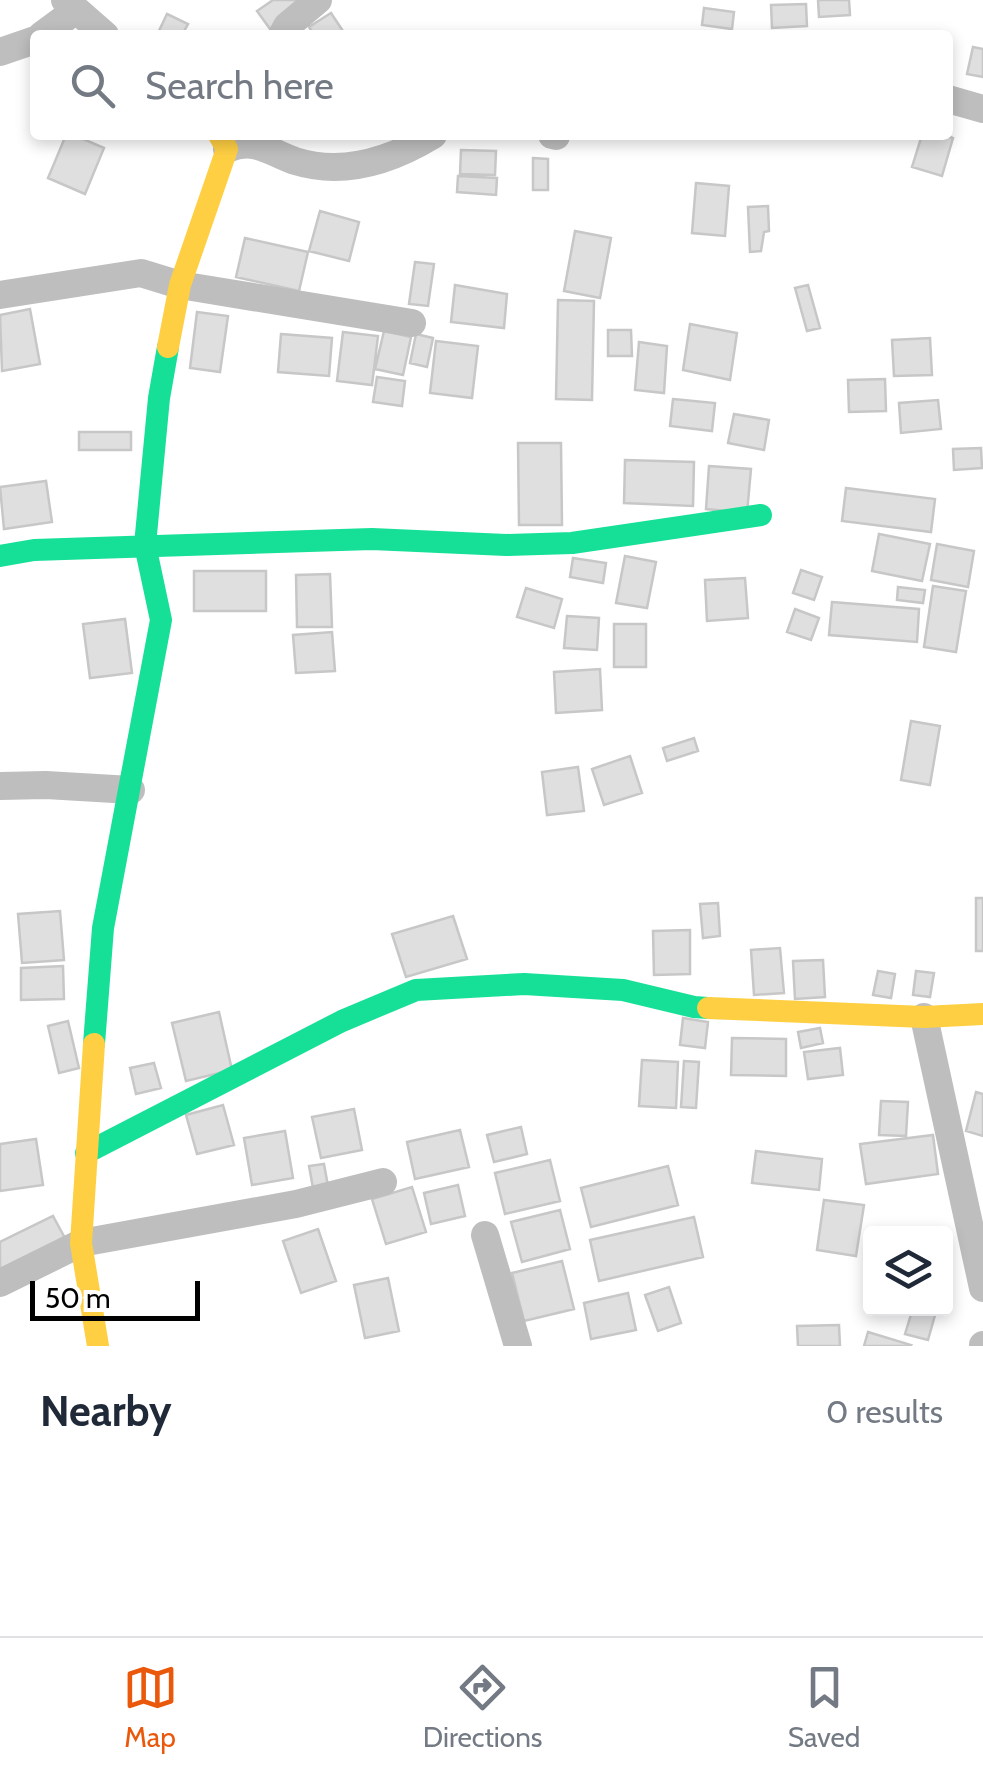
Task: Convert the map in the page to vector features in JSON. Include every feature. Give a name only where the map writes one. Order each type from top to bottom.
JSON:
[{"type":"street","points":[[285,30],[318,0]]},
{"type":"street","points":[[47,30],[70,5],[99,30]]},
{"type":"street","points":[[0,52],[30,42]]},
{"type":"street","points":[[953,100],[983,109]]},
{"type":"street","points":[[98,1346],[81,1243],[103,928],[162,620],[146,544],[159,398],[180,284],[234,141],[329,167],[376,162],[425,140]]},
{"type":"street","points":[[0,294],[141,274],[412,323]]},
{"type":"street","points":[[0,556],[34,550],[146,544],[372,539],[572,544],[760,515]]},
{"type":"street","points":[[0,786],[131,790]]},
{"type":"street","points":[[86,1153],[342,1021],[416,990],[524,984],[623,990],[694,1007],[924,1016],[983,1014]]},
{"type":"street","points":[[924,1016],[969,1164],[983,1288]]},
{"type":"street","points":[[0,1283],[81,1243],[296,1204],[383,1182]]},
{"type":"street","points":[[486,1235],[518,1346]]},
{"type":"building","points":[[273,0],[296,0],[300,6],[270,29],[257,11]]},
{"type":"building","points":[[818,0],[849,0],[850,15],[819,17]]},
{"type":"building","points":[[806,4],[807,26],[772,28],[771,5]]},
{"type":"building","points":[[704,8],[734,12],[732,29],[702,25]]},
{"type":"building","points":[[331,13],[342,30],[311,30],[309,27]]},
{"type":"building","points":[[167,14],[188,24],[185,30],[159,30]]},
{"type":"building","points":[[973,47],[983,49],[983,77],[967,74]]},
{"type":"building","points":[[64,140],[86,140],[104,148],[85,194],[48,178]]},
{"type":"building","points":[[920,140],[952,140],[942,176],[912,167]]},
{"type":"building","points":[[461,150],[496,151],[495,175],[460,174]]},
{"type":"building","points":[[533,158],[548,159],[548,190],[533,190]]},
{"type":"building","points":[[458,176],[497,178],[496,195],[457,192]]},
{"type":"building","points":[[696,183],[729,186],[725,236],[692,233]]},
{"type":"building","points":[[768,206],[769,231],[764,232],[761,251],[750,252],[748,207]]},
{"type":"building","points":[[320,211],[359,222],[349,261],[309,251]]},
{"type":"building","points":[[575,231],[611,238],[600,298],[564,291]]},
{"type":"building","points":[[245,238],[308,252],[299,291],[236,277]]},
{"type":"building","points":[[415,262],[434,264],[428,306],[409,304]]},
{"type":"building","points":[[455,285],[507,294],[504,328],[451,322]]},
{"type":"building","points":[[808,285],[820,328],[807,331],[795,288]]},
{"type":"building","points":[[558,300],[594,301],[592,400],[556,399]]},
{"type":"building","points":[[30,309],[40,364],[2,371],[0,315]]},
{"type":"building","points":[[197,312],[228,316],[220,372],[190,368]]},
{"type":"building","points":[[690,324],[737,333],[730,380],[683,370]]},
{"type":"building","points":[[608,330],[631,330],[632,356],[608,356]]},
{"type":"building","points":[[384,331],[411,337],[403,375],[375,369]]},
{"type":"building","points":[[343,332],[378,336],[372,385],[337,381]]},
{"type":"building","points":[[281,334],[332,338],[329,376],[278,372]]},
{"type":"building","points":[[416,334],[433,338],[427,367],[410,363]]},
{"type":"building","points":[[930,338],[932,375],[894,376],[892,340]]},
{"type":"building","points":[[436,341],[478,346],[472,398],[430,393]]},
{"type":"building","points":[[639,342],[667,346],[664,393],[635,390]]},
{"type":"building","points":[[377,377],[405,381],[402,406],[373,402]]},
{"type":"building","points":[[885,379],[886,411],[849,412],[848,380]]},
{"type":"building","points":[[673,399],[715,403],[712,431],[670,426]]},
{"type":"building","points":[[938,400],[941,429],[901,433],[899,403]]},
{"type":"building","points":[[734,414],[769,420],[764,450],[728,443]]},
{"type":"building","points":[[79,432],[131,432],[131,450],[79,450]]},
{"type":"building","points":[[518,443],[561,443],[562,525],[519,525]]},
{"type":"building","points":[[981,448],[982,468],[954,470],[953,449]]},
{"type":"building","points":[[625,460],[694,462],[693,506],[624,503]]},
{"type":"building","points":[[709,466],[751,469],[747,513],[706,509]]},
{"type":"building","points":[[46,481],[52,522],[4,529],[0,487]]},
{"type":"building","points":[[846,488],[935,499],[931,532],[842,521]]},
{"type":"building","points":[[879,534],[930,544],[922,581],[872,571]]},
{"type":"building","points":[[937,544],[974,551],[968,587],[931,580]]},
{"type":"building","points":[[625,556],[656,562],[647,608],[616,603]]},
{"type":"building","points":[[573,558],[606,563],[603,583],[570,577]]},
{"type":"building","points":[[801,570],[822,577],[814,600],[793,593]]},
{"type":"building","points":[[194,571],[266,571],[266,611],[194,611]]},
{"type":"building","points":[[330,574],[332,627],[297,627],[296,575]]},
{"type":"building","points":[[745,578],[748,618],[707,621],[705,580]]},
{"type":"building","points":[[933,586],[966,591],[956,652],[924,647]]},
{"type":"building","points":[[898,587],[925,590],[923,603],[897,600]]},
{"type":"building","points":[[526,588],[562,599],[554,628],[517,617]]},
{"type":"building","points":[[832,602],[919,609],[917,642],[829,635]]},
{"type":"building","points":[[795,609],[819,618],[811,640],[787,632]]},
{"type":"building","points":[[567,616],[599,618],[597,650],[564,648]]},
{"type":"building","points":[[125,619],[132,673],[90,678],[83,624]]},
{"type":"building","points":[[614,624],[646,624],[646,667],[614,667]]},
{"type":"building","points":[[332,632],[335,671],[296,673],[293,635]]},
{"type":"building","points":[[600,669],[602,710],[556,713],[554,672]]},
{"type":"building","points":[[911,721],[940,726],[930,785],[901,780]]},
{"type":"building","points":[[694,738],[698,751],[667,761],[663,748]]},
{"type":"building","points":[[630,756],[642,793],[604,805],[592,769]]},
{"type":"building","points":[[578,767],[584,811],[547,815],[542,772]]},
{"type":"building","points":[[976,898],[983,898],[983,951],[976,951]]},
{"type":"building","points":[[718,903],[720,936],[703,938],[700,904]]},
{"type":"building","points":[[60,911],[64,960],[22,963],[18,914]]},
{"type":"building","points":[[453,916],[467,959],[406,977],[392,934]]},
{"type":"building","points":[[690,930],[690,974],[654,975],[653,931]]},
{"type":"building","points":[[780,948],[784,993],[754,995],[751,950]]},
{"type":"building","points":[[823,960],[825,997],[795,999],[793,961]]},
{"type":"building","points":[[63,966],[64,999],[21,1000],[21,968]]},
{"type":"building","points":[[878,971],[895,974],[891,998],[873,995]]},
{"type":"building","points":[[916,971],[934,973],[930,997],[913,995]]},
{"type":"building","points":[[219,1012],[232,1070],[186,1081],[172,1023]]},
{"type":"building","points":[[683,1018],[708,1022],[705,1048],[680,1045]]},
{"type":"building","points":[[68,1021],[79,1068],[59,1073],[48,1026]]},
{"type":"building","points":[[820,1028],[823,1043],[801,1048],[798,1032]]},
{"type":"building","points":[[732,1038],[786,1039],[786,1076],[731,1075]]},
{"type":"building","points":[[840,1048],[843,1075],[808,1079],[804,1052]]},
{"type":"building","points":[[642,1060],[678,1062],[676,1108],[639,1106]]},
{"type":"building","points":[[684,1061],[699,1062],[696,1108],[681,1107]]},
{"type":"building","points":[[154,1063],[161,1088],[136,1094],[130,1068]]},
{"type":"building","points":[[976,1092],[983,1094],[983,1136],[966,1131]]},
{"type":"building","points":[[881,1101],[908,1102],[906,1136],[879,1135]]},
{"type":"building","points":[[223,1105],[234,1145],[197,1154],[186,1115]]},
{"type":"building","points":[[354,1109],[362,1150],[321,1158],[312,1117]]},
{"type":"building","points":[[521,1127],[527,1154],[494,1162],[487,1135]]},
{"type":"building","points":[[460,1130],[469,1167],[415,1179],[407,1142]]},
{"type":"building","points":[[285,1131],[293,1178],[252,1185],[244,1138]]},
{"type":"building","points":[[933,1135],[938,1174],[866,1184],[860,1144]]},
{"type":"building","points":[[36,1139],[43,1185],[0,1191],[0,1144]]},
{"type":"building","points":[[756,1151],[822,1159],[819,1190],[752,1183]]},
{"type":"building","points":[[550,1160],[560,1201],[505,1214],[495,1173]]},
{"type":"building","points":[[324,1164],[328,1186],[313,1188],[309,1166]]},
{"type":"building","points":[[668,1166],[678,1205],[591,1227],[581,1188]]},
{"type":"building","points":[[458,1185],[465,1216],[431,1224],[424,1193]]},
{"type":"building","points":[[412,1187],[426,1232],[386,1244],[372,1199]]},
{"type":"building","points":[[824,1200],[864,1205],[856,1256],[817,1250]]},
{"type":"building","points":[[560,1210],[570,1249],[522,1262],[511,1222]]},
{"type":"building","points":[[53,1216],[66,1240],[0,1273],[0,1242]]},
{"type":"building","points":[[694,1217],[703,1257],[599,1281],[590,1240]]},
{"type":"building","points":[[318,1229],[336,1281],[301,1293],[283,1241]]},
{"type":"building","points":[[562,1261],[574,1309],[524,1321],[512,1273]]},
{"type":"building","points":[[388,1278],[399,1331],[365,1338],[354,1285]]},
{"type":"building","points":[[669,1287],[681,1323],[658,1331],[645,1295]]},
{"type":"building","points":[[628,1293],[636,1330],[591,1339],[584,1303]]},
{"type":"building","points":[[911,1316],[935,1316],[928,1340],[905,1334]]},
{"type":"building","points":[[839,1325],[840,1346],[798,1346],[797,1326]]},
{"type":"building","points":[[868,1332],[911,1345],[864,1346]]},
{"type":"traffic: fast","points":[[94,1044],[103,928],[161,620],[145,545],[159,398],[168,347]]},
{"type":"traffic: fast","points":[[0,556],[34,550],[372,539],[506,545],[572,543],[761,515]]},
{"type":"traffic: fast","points":[[86,1153],[342,1021],[416,990],[524,984],[623,990],[708,1008]]},
{"type":"traffic: slow","points":[[168,347],[180,285],[227,149],[222,140]]},
{"type":"traffic: slow","points":[[708,1008],[924,1017],[983,1014]]},
{"type":"traffic: slow","points":[[94,1044],[81,1243],[98,1346]]}]
